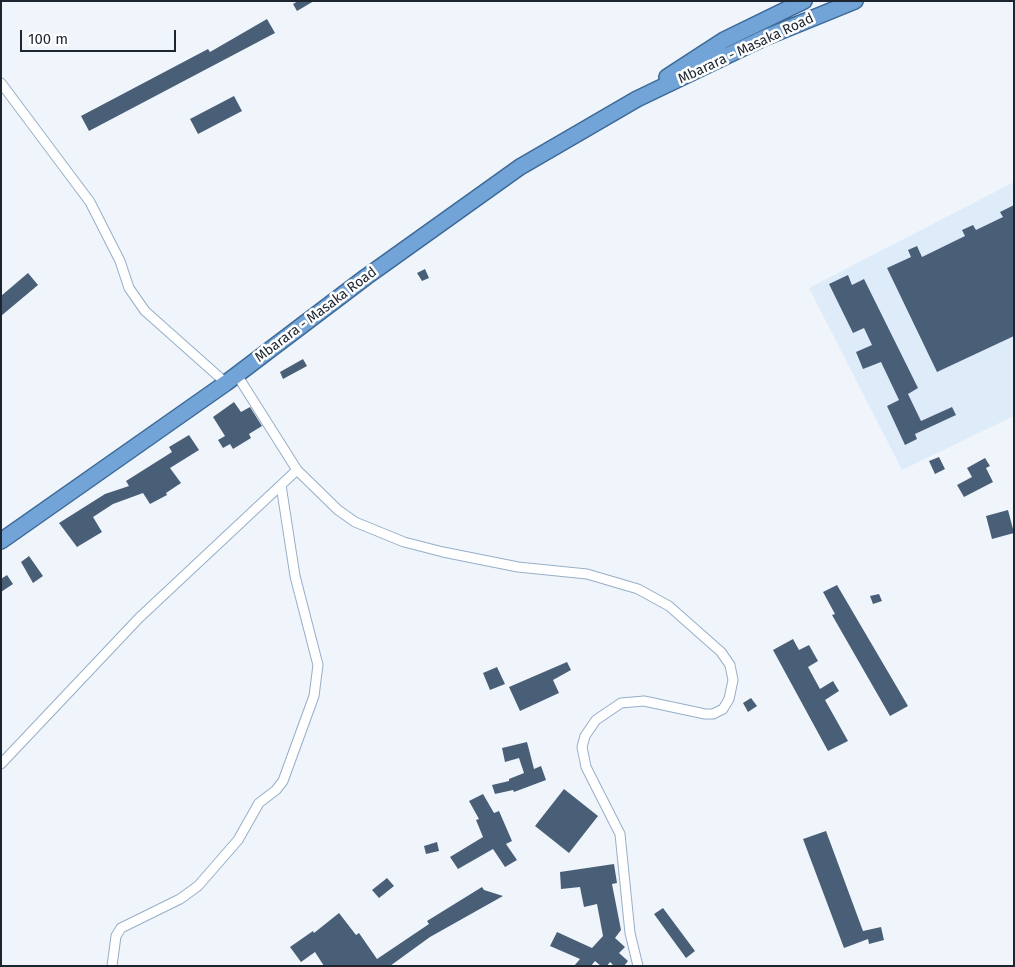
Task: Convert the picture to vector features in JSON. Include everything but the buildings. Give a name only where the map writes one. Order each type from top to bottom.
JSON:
[{"type":"highway","name":"Mbarara - Masaka Road","points":[[1,541],[231,379],[366,277],[520,167],[637,99],[724,40],[804,1]]},
{"type":"highway","name":"Mbarara - Masaka Road","points":[[637,99],[764,38],[855,1]]},
{"type":"street","points":[[1,83],[90,202],[120,261],[129,288],[145,311],[231,379],[297,470],[338,510],[355,522],[404,542],[518,567],[587,574],[638,589],[669,606],[726,658],[730,665],[733,680],[729,699],[723,708],[713,714],[705,714],[659,702],[620,703],[596,720],[585,736],[582,747],[586,767],[620,834],[630,933],[638,966]]},
{"type":"street","points":[[1,764],[139,618],[297,470]]},
{"type":"street","points":[[112,966],[116,936],[121,928],[180,899],[198,886],[238,840],[259,803],[276,790],[283,781],[314,696],[318,665],[295,576],[280,485]]},
{"type":"shaded area","points":[[1014,182],[1014,416],[902,470],[809,288]]}]
